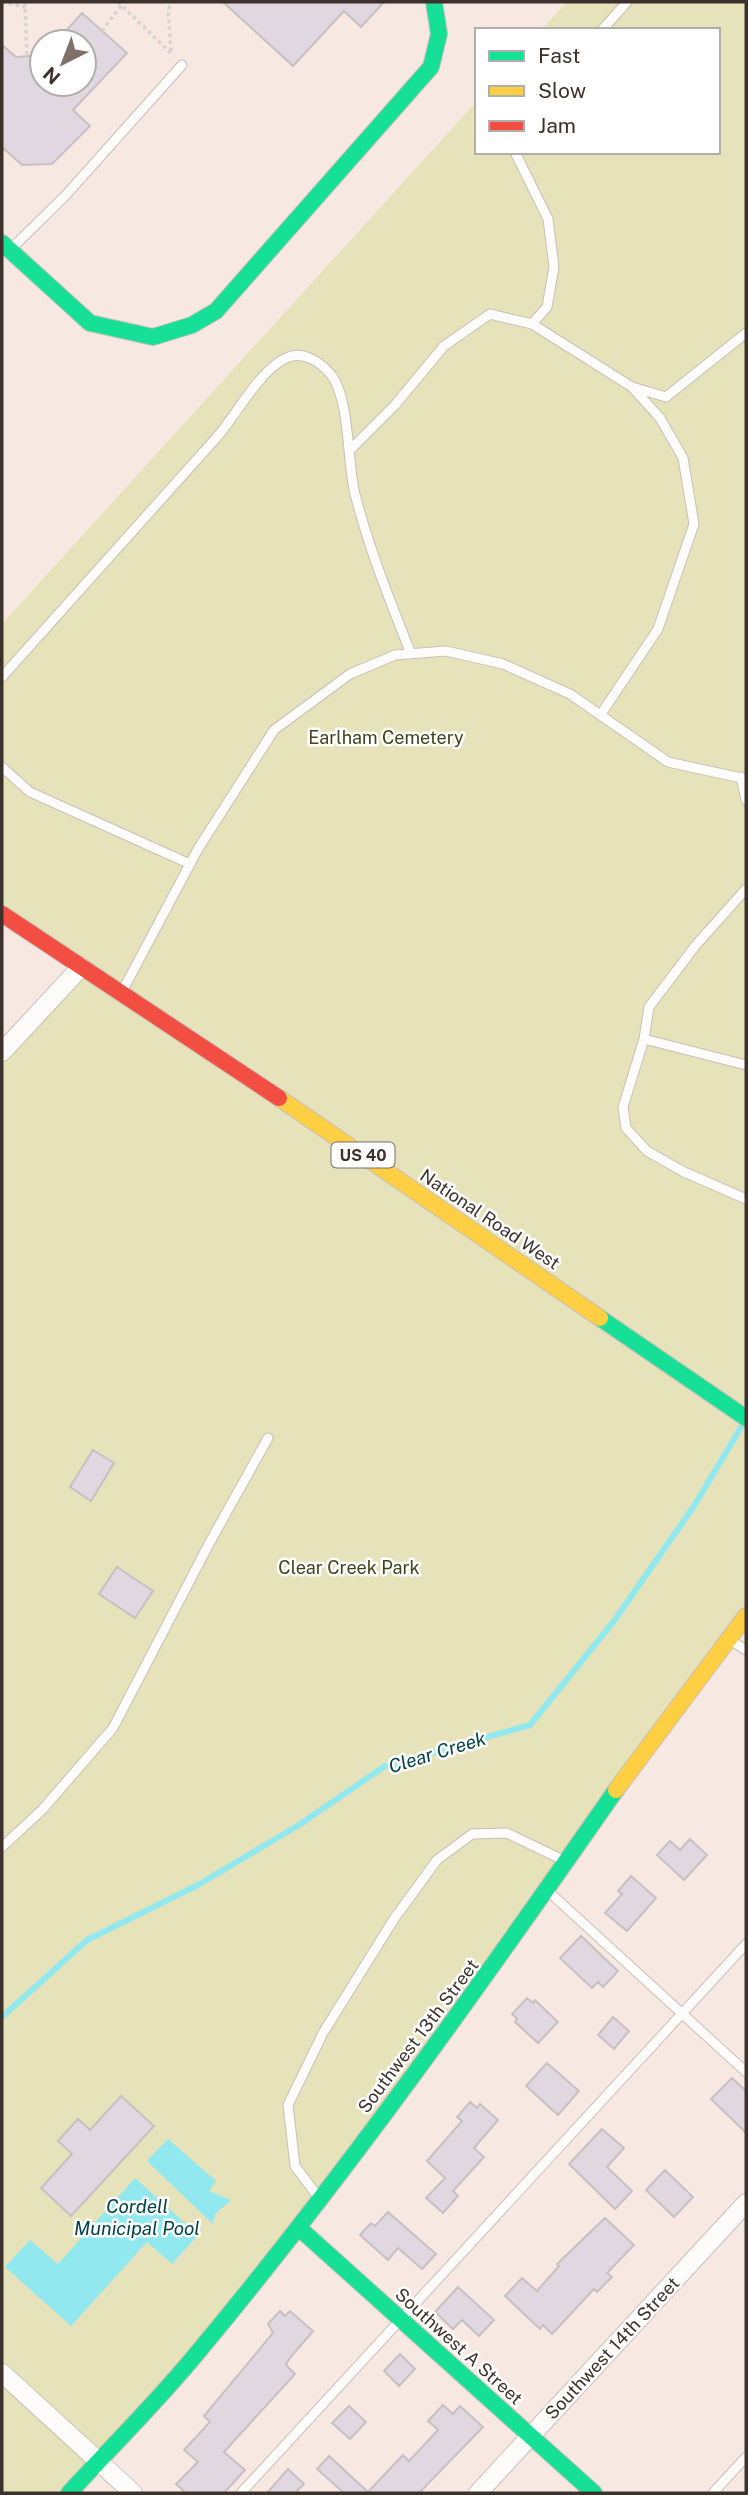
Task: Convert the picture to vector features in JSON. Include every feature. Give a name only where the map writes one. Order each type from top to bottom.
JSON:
[{"type":"street","points":[[6,247],[90,323],[153,337],[192,325],[216,311],[431,67],[439,43],[439,15],[433,2]]},
{"type":"street","name":"National Road West","points":[[2,914],[312,1120],[746,1418]]},
{"type":"street","points":[[2,1052],[81,967]]},
{"type":"street","name":"Southwest 13th Street","points":[[69,2493],[196,2355],[299,2228],[547,1890],[643,1751],[746,1616]]},
{"type":"street","name":"Southwest 14th Street","points":[[478,2493],[746,2203]]},
{"type":"street","name":"Southwest A Street","points":[[299,2228],[594,2493]]},
{"type":"street","points":[[2,2373],[132,2493]]},
{"type":"lane","points":[[604,28],[627,2]]},
{"type":"lane","points":[[6,247],[66,195],[182,65]]},
{"type":"lane","points":[[516,154],[548,219],[554,267],[547,307],[532,324]]},
{"type":"lane","points":[[349,451],[395,405],[444,346],[490,314],[532,324],[632,387],[660,418],[683,458],[694,524],[658,629],[601,714]]},
{"type":"lane","points":[[632,387],[666,397],[746,333]]},
{"type":"lane","points":[[2,677],[219,434],[266,374],[286,358],[300,355],[313,359],[332,376],[343,409],[354,490],[369,547],[411,654]]},
{"type":"lane","points":[[121,993],[190,864],[274,730],[350,674],[395,655],[446,651],[503,664],[570,694],[668,762],[743,778],[746,800]]},
{"type":"lane","points":[[2,767],[30,792],[190,864]]},
{"type":"lane","points":[[746,889],[665,983],[649,1007],[644,1039],[623,1107],[625,1128],[648,1151],[684,1172],[746,1199]]},
{"type":"lane","points":[[644,1039],[746,1065]]},
{"type":"lane","points":[[2,1847],[43,1810],[113,1728],[210,1542],[268,1438]]},
{"type":"lane","points":[[729,1639],[746,1650]]},
{"type":"lane","points":[[320,2200],[295,2166],[288,2105],[323,2033],[394,1919],[437,1860],[472,1834],[507,1833],[566,1861]]},
{"type":"lane","points":[[547,1890],[746,2072]]},
{"type":"lane","points":[[241,2493],[746,1944]]},
{"type":"lane","points":[[713,2493],[746,2457]]},
{"type":"path","points":[[2,2],[24,4],[27,56]]},
{"type":"path","points":[[171,53],[167,10],[172,2]]},
{"type":"path","points":[[102,31],[123,3],[182,65]]},
{"type":"green space","points":[[567,2],[746,2],[746,1616],[299,2228],[67,2493],[2,2493],[2,1052],[80,967],[2,914],[2,624],[475,103],[475,154],[720,154],[720,28],[543,28]]},
{"type":"water","points":[[168,2139],[216,2181],[209,2191],[231,2200],[215,2214],[213,2224],[147,2161]]},
{"type":"water","name":"Cordell Municipal Pool","points":[[135,2178],[198,2235],[172,2264],[147,2242],[71,2326],[5,2267],[30,2240],[58,2264]]},
{"type":"building","points":[[223,2],[384,2],[361,27],[344,11],[293,66]]},
{"type":"building","points":[[82,13],[127,53],[98,84],[98,28],[69,28]]},
{"type":"building","points":[[2,45],[16,57],[28,56],[28,98],[84,98],[73,110],[90,126],[52,164],[22,165],[2,147]]},
{"type":"building","points":[[93,1450],[114,1463],[91,1501],[70,1487]]},
{"type":"building","points":[[117,1567],[153,1591],[135,1618],[99,1594]]},
{"type":"building","points":[[690,1839],[707,1855],[684,1880],[657,1855],[670,1841],[680,1850]]},
{"type":"building","points":[[631,1876],[656,1898],[627,1931],[605,1913],[622,1894],[618,1891]]},
{"type":"building","points":[[581,1936],[618,1971],[603,1987],[598,1982],[592,1988],[560,1958]]},
{"type":"building","points":[[527,1998],[533,2003],[535,2000],[558,2022],[538,2043],[515,2022],[517,2019],[512,2014]]},
{"type":"building","points":[[613,2017],[629,2031],[614,2049],[598,2035]]},
{"type":"building","points":[[547,2063],[579,2091],[558,2115],[526,2086]]},
{"type":"building","points":[[732,2078],[746,2091],[746,2133],[711,2099]]},
{"type":"building","points":[[121,2096],[154,2126],[71,2216],[41,2188],[72,2154],[58,2141],[78,2119],[90,2130]]},
{"type":"building","points":[[470,2102],[477,2108],[480,2104],[498,2120],[474,2148],[484,2157],[453,2191],[458,2196],[443,2213],[426,2198],[445,2178],[427,2161],[462,2121],[457,2117]]},
{"type":"building","points":[[602,2129],[624,2148],[607,2167],[632,2191],[615,2209],[569,2164]]},
{"type":"building","points":[[665,2170],[693,2197],[674,2217],[646,2190]]},
{"type":"building","points":[[388,2212],[436,2254],[422,2269],[398,2248],[388,2260],[360,2235],[371,2223],[375,2226]]},
{"type":"building","points":[[605,2218],[634,2245],[607,2273],[612,2277],[597,2292],[594,2289],[552,2334],[543,2325],[540,2329],[505,2296],[522,2278],[537,2291],[559,2266],[557,2264]]},
{"type":"building","points":[[458,2287],[494,2320],[479,2336],[462,2320],[453,2329],[435,2312]]},
{"type":"building","points":[[280,2311],[285,2316],[290,2311],[313,2331],[286,2365],[295,2374],[224,2452],[245,2470],[224,2493],[186,2493],[176,2484],[198,2462],[184,2450],[210,2422],[204,2416],[273,2333],[268,2324]]},
{"type":"building","points":[[400,2354],[415,2369],[399,2386],[384,2371]]},
{"type":"building","points":[[443,2405],[453,2414],[460,2406],[483,2427],[419,2493],[344,2493],[317,2469],[329,2456],[368,2492],[403,2455],[409,2461],[438,2430],[428,2421]]},
{"type":"building","points":[[349,2406],[366,2422],[350,2439],[332,2423]]},
{"type":"building","points":[[288,2469],[304,2484],[295,2493],[267,2493]]},
{"type":"waterway","name":"Clear Creek","points":[[2,2017],[87,1940],[198,1885],[299,1825],[385,1766],[530,1725],[614,1621],[694,1506],[743,1424]]},
{"type":"traffic: fast","points":[[2,243],[90,323],[153,337],[192,325],[216,311],[431,67],[439,34],[434,2]]},
{"type":"traffic: fast","points":[[600,1318],[746,1418]]},
{"type":"traffic: fast","points":[[69,2493],[183,2370],[307,2216],[464,2005],[616,1790]]},
{"type":"traffic: fast","points":[[299,2228],[594,2493]]},
{"type":"traffic: slow","points":[[279,1098],[600,1318]]},
{"type":"traffic: slow","points":[[616,1790],[746,1616]]},
{"type":"traffic: jam","points":[[2,914],[279,1098]]},
{"type":"park label","name":"Earlham Cemetery","points":[[386,737]]},
{"type":"park label","name":"Clear Creek Park","points":[[349,1567]]}]
